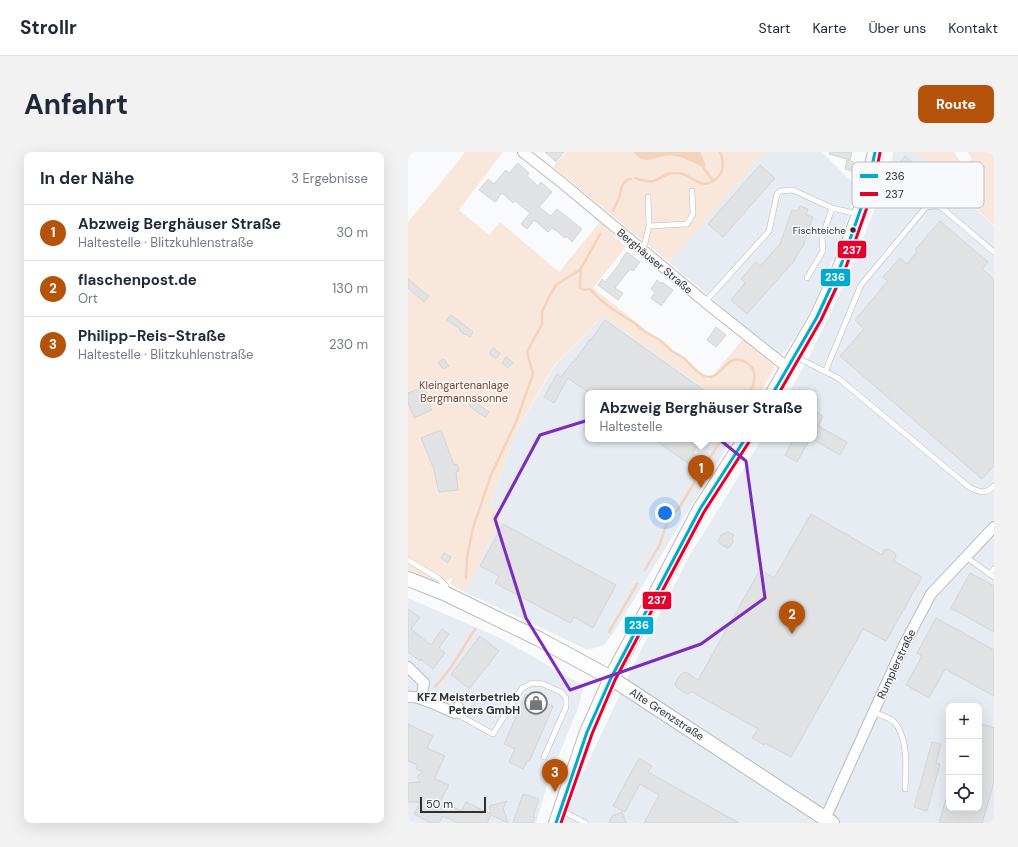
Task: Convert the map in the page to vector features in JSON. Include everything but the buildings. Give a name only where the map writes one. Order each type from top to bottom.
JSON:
[{"type":"main road","points":[[873,162],[875,152]]},
{"type":"main road","points":[[776,390],[817,317],[841,265],[861,208]]},
{"type":"main road","points":[[558,816],[587,732],[611,678],[700,509],[743,442]]},
{"type":"main road","name":"Alte Grenzstraße","points":[[408,579],[444,593],[537,638],[611,678],[828,821]]},
{"type":"street","name":"Berghäuser Straße","points":[[523,152],[705,302],[791,362]]},
{"type":"street","name":"Rumplerstraße","points":[[828,821],[873,712],[904,645],[931,594],[994,527]]},
{"type":"street","points":[[408,667],[424,683],[421,699]]},
{"type":"street","points":[[408,697],[421,699],[457,710]]},
{"type":"lane","points":[[705,302],[769,231],[777,194],[780,191],[793,190],[832,208],[858,215]]},
{"type":"lane","points":[[649,226],[687,224],[693,214],[692,191]]},
{"type":"lane","points":[[640,249],[645,243],[649,226],[648,197]]},
{"type":"lane","points":[[807,278],[823,251],[822,238],[832,208]]},
{"type":"lane","points":[[825,372],[861,285],[925,208]]},
{"type":"lane","points":[[942,208],[994,252]]},
{"type":"lane","points":[[791,362],[825,372],[838,378],[969,487],[978,492],[983,492],[988,491],[994,486]]},
{"type":"lane","points":[[966,557],[992,576],[994,569]]},
{"type":"lane","points":[[408,560],[438,578],[446,586],[444,593]]},
{"type":"lane","points":[[457,710],[493,734],[522,688],[532,683],[543,684],[561,692],[566,698],[566,707],[544,758]]},
{"type":"lane","points":[[873,712],[892,720],[898,726],[906,753],[905,790]]},
{"type":"lane","points":[[558,816],[585,823]]},
{"type":"highlighted area","points":[[666,396],[746,461],[765,598],[701,644],[570,690],[526,618],[495,519],[540,435]]},
{"type":"shaded area","points":[[633,152],[700,152],[705,166],[703,167],[674,156],[662,156],[648,160],[638,157]]},
{"type":"shaded area","points":[[766,152],[822,152],[852,182],[852,203],[842,236],[827,274],[806,319],[785,352],[782,354],[766,345],[669,262],[746,174],[753,163]]},
{"type":"shaded area","points":[[893,152],[915,152],[926,162],[892,162]]},
{"type":"shaded area","points":[[875,208],[975,208],[994,226],[994,823],[564,823],[581,777],[641,650],[690,555],[760,442],[817,442],[817,390],[791,390],[810,355],[846,281]]},
{"type":"shaded area","points":[[603,316],[706,390],[585,390],[585,442],[730,442],[614,632],[604,645],[588,650],[465,592],[503,513],[490,506],[515,434],[555,365]]},
{"type":"shaded area","points":[[408,598],[500,638],[584,686],[578,708],[549,779],[536,823],[408,823]]},
{"type":"green space","name":"Kleingartenanlage Bergmannssonne","points":[[465,152],[503,152],[459,210],[489,235],[500,222],[559,272],[600,222],[626,247],[593,288],[709,380],[743,339],[774,365],[774,369],[762,390],[706,390],[603,316],[554,365],[515,434],[490,506],[503,513],[465,592],[450,584],[453,577],[437,585],[408,570],[408,222]]},
{"type":"green space","points":[[566,152],[766,152],[753,163],[746,174],[669,262],[553,167]]},
{"type":"green space","points":[[915,152],[954,152],[960,162],[926,162]]},
{"type":"green space","points":[[968,152],[994,152],[994,225],[976,208],[984,208],[984,162],[967,162],[972,159]]},
{"type":"waterway","points":[[635,178],[653,181],[668,174],[678,173],[686,175],[700,183],[708,184],[717,178],[722,171],[723,162],[720,152]]},
{"type":"waterway","points":[[703,167],[713,181]]},
{"type":"waterway","points":[[613,211],[619,198],[622,186],[628,179],[631,179]]},
{"type":"waterway","points":[[466,578],[467,558],[473,528],[491,475],[516,422],[533,374],[527,352],[542,324],[542,312],[556,285],[578,271],[583,265],[600,234]]},
{"type":"waterway","points":[[581,268],[580,288],[584,290],[590,289],[608,306],[662,342],[701,374],[709,377],[714,376],[734,360],[740,360],[747,363],[751,366],[754,373],[754,381],[751,390]]},
{"type":"waterway","points":[[645,570],[660,544],[671,516],[679,508],[720,442]]},
{"type":"waterway","points":[[609,632],[637,584]]},
{"type":"waterway","points":[[435,687],[450,669],[475,629]]},
{"type":"transit line","name":"236","points":[[873,162],[875,152]]},
{"type":"transit line","name":"237","points":[[878,162],[880,153]]},
{"type":"transit line","name":"236","points":[[775,390],[817,317],[841,265],[861,208]]},
{"type":"transit line","name":"237","points":[[781,390],[821,320],[846,267],[867,208]]},
{"type":"transit line","name":"236","points":[[556,823],[587,732],[611,678],[700,509],[743,442]]},
{"type":"transit line","name":"237","points":[[561,823],[592,734],[615,680],[704,512],[749,442]]},
{"type":"place","name":"Fischteiche","points":[[853,230]]},
{"type":"place","name":"Abzweig Berghäuser Straße","points":[[701,488]]},
{"type":"place","name":"flaschenpost.de","points":[[792,634]]},
{"type":"place","name":"KFZ Meisterbetrieb Peters GmbH","points":[[536,703]]},
{"type":"place","name":"Philipp-Reis-Straße","points":[[555,792]]}]
